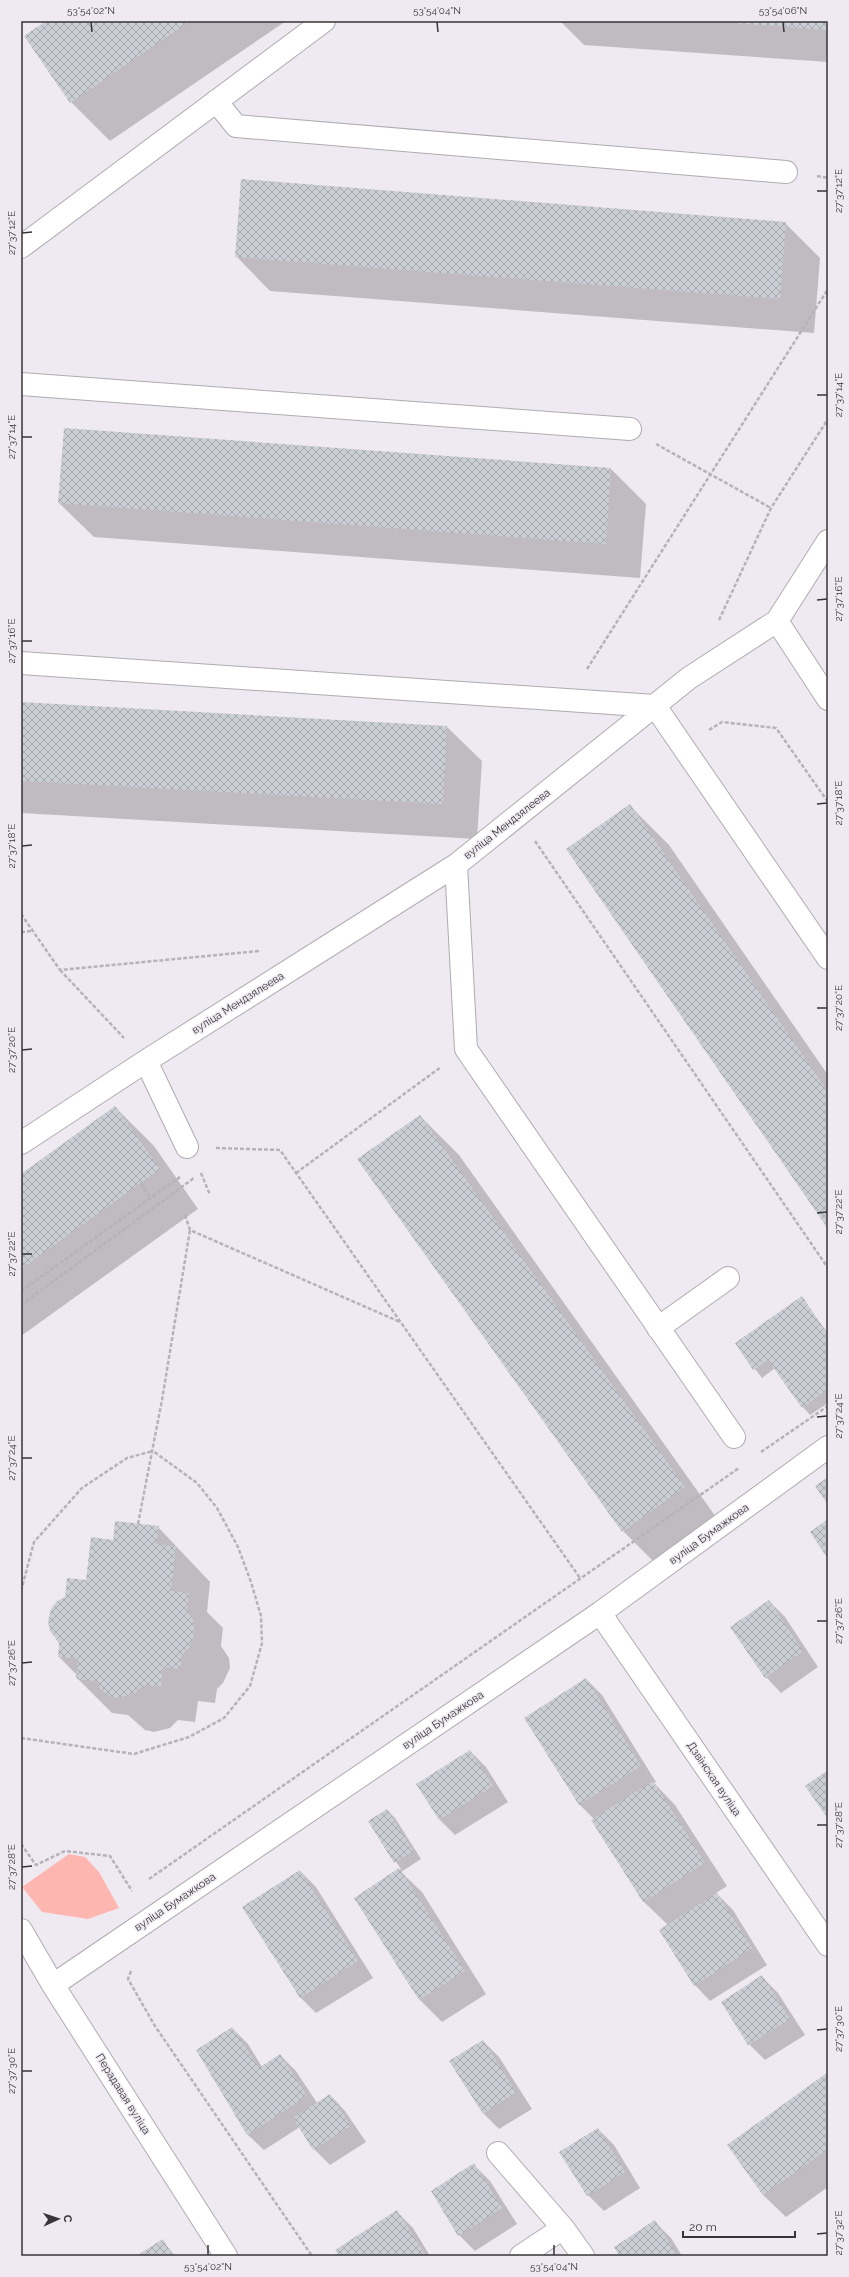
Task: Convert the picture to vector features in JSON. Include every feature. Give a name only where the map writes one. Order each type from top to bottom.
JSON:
[{"type":"street","points":[[21,247],[324,21]]},
{"type":"street","points":[[216,101],[236,126],[786,172]]},
{"type":"street","points":[[21,384],[630,429]]},
{"type":"street","name":"вуліца Мендзялеева","points":[[21,1144],[146,1061],[456,865],[689,678],[777,621],[828,541]]},
{"type":"street","points":[[777,621],[828,699]]},
{"type":"street","points":[[21,663],[655,706],[828,958]]},
{"type":"street","points":[[456,865],[466,1049],[734,1437]]},
{"type":"street","points":[[146,1061],[187,1147]]},
{"type":"street","points":[[658,1328],[728,1278]]},
{"type":"street","name":"вуліца Бумажкова","points":[[53,1985],[600,1613],[828,1447]]},
{"type":"street","name":"Дзвінская вуліца","points":[[600,1613],[828,1945]]},
{"type":"street","name":"Перадавая вуліца","points":[[21,1930],[53,1985],[226,2256]]},
{"type":"street","points":[[498,2153],[563,2228],[583,2256]]},
{"type":"street","points":[[521,2256],[563,2228]]},
{"type":"path","points":[[568,700],[828,289]]},
{"type":"path","points":[[717,624],[771,508],[828,419]]},
{"type":"path","points":[[630,429],[771,508]]},
{"type":"path","points":[[684,747],[722,722],[776,728],[828,802]]},
{"type":"path","points":[[517,816],[828,1268]]},
{"type":"path","points":[[21,914],[60,970],[146,1061]]},
{"type":"path","points":[[21,932],[33,931]]},
{"type":"path","points":[[60,970],[266,951]]},
{"type":"path","points":[[296,1173],[466,1049]]},
{"type":"path","points":[[187,1147],[280,1150],[580,1578]]},
{"type":"path","points":[[21,1291],[185,1173]]},
{"type":"path","points":[[21,1306],[200,1173]]},
{"type":"path","points":[[141,1183],[150,1198]]},
{"type":"path","points":[[138,1524],[153,1451],[190,1230],[185,1215]]},
{"type":"path","points":[[190,1230],[400,1322]]},
{"type":"path","points":[[759,1454],[828,1406]]},
{"type":"path","points":[[21,1591],[34,1542],[82,1488],[127,1458],[153,1451]]},
{"type":"path","points":[[21,1738],[134,1754],[189,1737],[224,1718],[250,1686],[262,1643],[261,1616],[251,1582],[238,1547],[217,1508],[197,1483],[153,1451]]},
{"type":"path","points":[[144,1883],[740,1467]]},
{"type":"path","points":[[21,1844],[36,1865],[65,1851],[110,1856],[131,1892],[138,1887]]},
{"type":"path","points":[[128,1979],[156,2026],[312,2256]]},
{"type":"shaded area","points":[[69,1854],[85,1857],[99,1872],[119,1908],[88,1919],[42,1912],[22,1887]]},
{"type":"building","points":[[46,21],[190,21],[70,103],[24,36]]},
{"type":"building","points":[[828,21],[828,30],[720,22]]},
{"type":"building","points":[[241,179],[786,222],[780,299],[235,257]]},
{"type":"building","points":[[64,428],[611,468],[606,544],[58,503]]},
{"type":"building","points":[[21,702],[447,726],[443,804],[21,781]]},
{"type":"building","points":[[630,804],[828,1092],[828,1229],[566,849]]},
{"type":"building","points":[[115,1106],[160,1169],[21,1269],[21,1174]]},
{"type":"building","points":[[420,1115],[685,1487],[622,1532],[357,1159]]},
{"type":"building","points":[[802,1296],[828,1335],[828,1389],[802,1408],[768,1360],[753,1370],[735,1343]]},
{"type":"building","points":[[828,1477],[828,1505],[815,1486]]},
{"type":"building","points":[[828,1519],[828,1559],[810,1532]]},
{"type":"building","points":[[115,1521],[159,1526],[156,1544],[176,1546],[171,1591],[189,1593],[187,1610],[194,1622],[195,1632],[189,1648],[182,1654],[180,1669],[163,1667],[161,1687],[143,1685],[135,1693],[118,1698],[110,1696],[100,1689],[97,1681],[76,1679],[78,1659],[58,1657],[59,1643],[50,1631],[48,1621],[51,1609],[57,1601],[65,1597],[67,1578],[86,1580],[91,1537],[113,1540]]},
{"type":"building","points":[[769,1600],[803,1651],[765,1678],[730,1627]]},
{"type":"building","points":[[586,1678],[641,1766],[579,1805],[524,1718]]},
{"type":"building","points":[[470,1750],[493,1786],[439,1820],[416,1784]]},
{"type":"building","points":[[828,1770],[828,1819],[805,1786]]},
{"type":"building","points":[[653,1781],[705,1863],[643,1902],[591,1820]]},
{"type":"building","points":[[387,1809],[413,1851],[394,1863],[368,1821]]},
{"type":"building","points":[[399,1868],[465,1971],[419,2000],[354,1898]]},
{"type":"building","points":[[300,1870],[358,1961],[300,1998],[242,1907]]},
{"type":"building","points":[[717,1893],[752,1948],[694,1986],[659,1930]]},
{"type":"building","points":[[762,1975],[790,2019],[748,2045],[721,2002]]},
{"type":"building","points":[[232,2027],[259,2068],[280,2054],[307,2096],[247,2135],[196,2050]]},
{"type":"building","points":[[483,2040],[516,2092],[483,2114],[449,2061]]},
{"type":"building","points":[[828,2072],[828,2149],[763,2195],[727,2145]]},
{"type":"building","points":[[330,2094],[351,2126],[313,2150],[293,2118]]},
{"type":"building","points":[[598,2128],[625,2172],[587,2196],[559,2152]]},
{"type":"building","points":[[474,2163],[502,2208],[458,2236],[431,2191]]},
{"type":"building","points":[[397,2210],[426,2256],[339,2256],[335,2250]]},
{"type":"building","points":[[655,2220],[678,2256],[619,2256],[614,2247]]},
{"type":"building","points":[[163,2239],[173,2256],[136,2256]]}]
